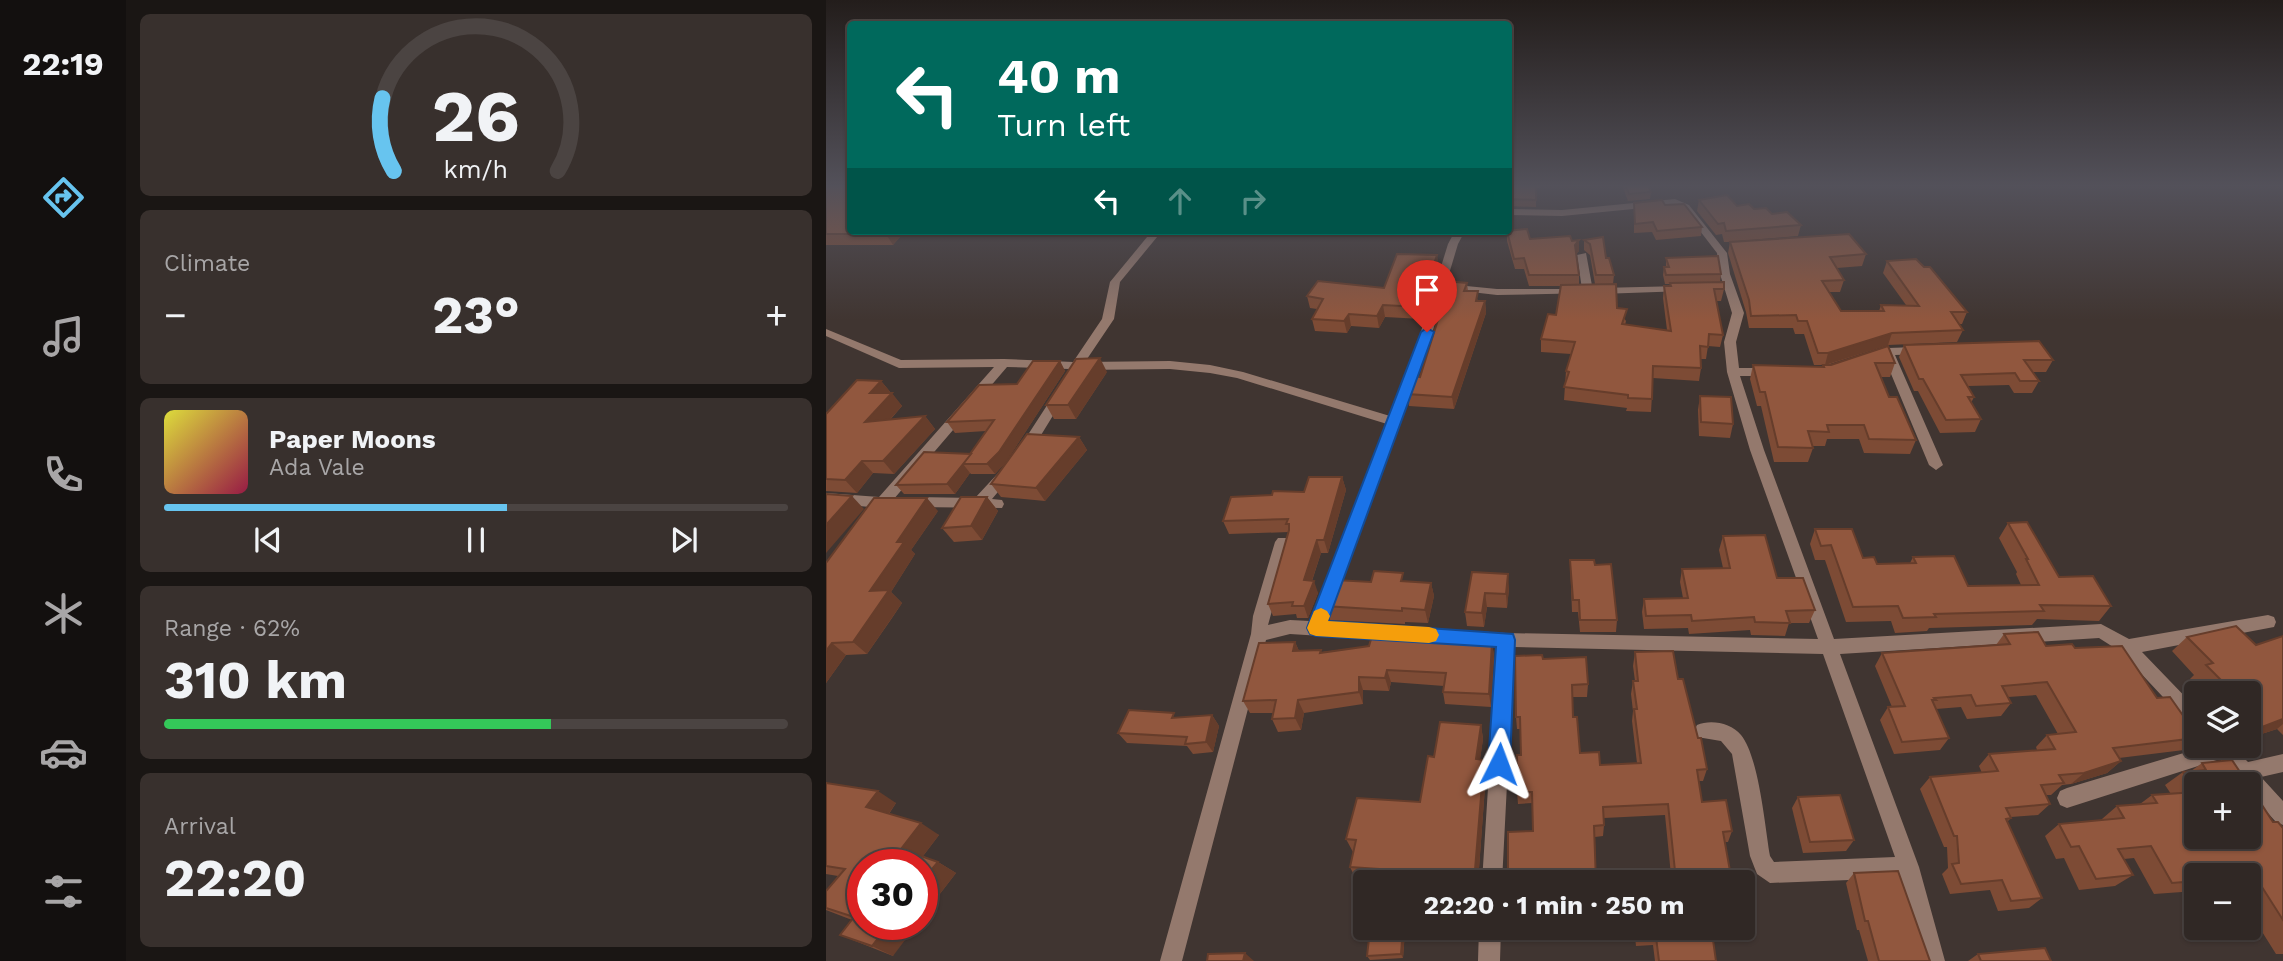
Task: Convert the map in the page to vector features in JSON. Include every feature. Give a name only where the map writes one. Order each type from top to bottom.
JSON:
[{"type":"street","points":[[1709,230],[1726,247],[1724,288],[1738,313],[1730,342],[1733,372],[1757,450],[1909,867],[1934,961]]},
{"type":"street","points":[[981,501],[1016,463],[1108,319],[1115,282],[1154,235]]},
{"type":"street","points":[[1316,628],[1420,354],[1458,235]]},
{"type":"street","points":[[1582,255],[1588,291]]},
{"type":"street","points":[[1441,287],[1497,292],[1691,289]]},
{"type":"street","points":[[826,332],[899,364],[1170,365],[1210,369],[1264,382],[1395,422]]},
{"type":"street","points":[[1854,364],[1888,352],[1930,350]]},
{"type":"street","points":[[1888,352],[1936,465]]},
{"type":"street","points":[[866,521],[1004,363]]},
{"type":"street","points":[[1733,372],[1786,372]]},
{"type":"street","points":[[826,498],[883,503],[981,501],[997,504]]},
{"type":"street","points":[[1171,961],[1259,634],[1261,616],[1283,542]]},
{"type":"street","points":[[2127,647],[2269,622]]},
{"type":"street","points":[[1259,634],[1290,627],[1506,640],[1830,647],[2093,631],[2110,634],[2127,647],[2184,707]]},
{"type":"street","points":[[1494,870],[1506,640]]},
{"type":"street","points":[[1703,731],[1715,729],[1729,735],[1745,759],[1760,856],[1764,867],[1770,873],[1909,867]]},
{"type":"street","points":[[2067,798],[2189,758]]},
{"type":"street","points":[[2233,758],[2246,772],[2283,763]]},
{"type":"street","points":[[2261,789],[2283,815]]},
{"type":"street","points":[[1489,961],[1490,940]]},
{"type":"building","points":[[826,230],[847,230],[847,234],[826,234]]},
{"type":"building","points":[[1512,230],[1527,230],[1530,239],[1570,236],[1572,241],[1579,240],[1575,245],[1579,275],[1529,275],[1524,258],[1514,259],[1508,235],[1512,235]]},
{"type":"building","points":[[1849,234],[1866,254],[1830,257],[1844,280],[1822,281],[1841,311],[1884,311],[1881,305],[1919,306],[1887,261],[1916,259],[1924,267],[1930,267],[1967,312],[1951,312],[1963,330],[1892,333],[1828,353],[1818,353],[1807,321],[1798,321],[1796,315],[1751,316],[1749,300],[1730,242]]},
{"type":"building","points":[[1603,237],[1606,258],[1609,258],[1614,275],[1596,275],[1590,244],[1584,240]]},
{"type":"building","points":[[1397,254],[1437,255],[1420,307],[1383,305],[1377,316],[1349,314],[1344,321],[1312,319],[1323,299],[1307,296],[1318,281],[1384,288]]},
{"type":"building","points":[[1718,256],[1721,274],[1666,275],[1664,267],[1669,267],[1666,258]]},
{"type":"building","points":[[1445,281],[1467,283],[1464,291],[1478,291],[1476,301],[1485,301],[1452,397],[1407,394],[1414,376],[1420,377],[1441,310],[1437,310]]},
{"type":"building","points":[[1724,282],[1724,289],[1714,289],[1723,335],[1709,334],[1708,347],[1700,346],[1701,368],[1653,366],[1652,399],[1628,398],[1628,395],[1564,387],[1575,342],[1541,339],[1548,314],[1556,315],[1561,285],[1616,284],[1617,308],[1627,309],[1622,324],[1671,331],[1664,286],[1671,286],[1670,283]]},
{"type":"building","points":[[2039,341],[2053,360],[2024,360],[2039,381],[2020,381],[2015,373],[1961,375],[1974,397],[1968,397],[1981,419],[1946,420],[1923,379],[1919,379],[1904,345]]},
{"type":"building","points":[[1888,346],[1895,363],[1875,363],[1889,397],[1897,397],[1916,440],[1869,439],[1864,425],[1827,425],[1829,432],[1808,431],[1813,448],[1778,447],[1765,392],[1760,392],[1753,365],[1824,367],[1823,365],[1831,365]]},
{"type":"building","points":[[1100,358],[1068,405],[1046,405],[1076,359]]},
{"type":"building","points":[[1033,361],[1060,361],[999,452],[987,464],[963,464],[994,420],[947,422],[979,385],[1017,384]]},
{"type":"building","points":[[857,380],[881,381],[870,393],[892,393],[865,422],[925,416],[883,461],[862,461],[845,480],[826,479],[826,414]]},
{"type":"building","points":[[1700,396],[1731,397],[1733,424],[1701,422]]},
{"type":"building","points":[[1027,434],[1079,437],[1036,488],[991,484]]},
{"type":"building","points":[[924,452],[971,454],[947,484],[896,485]]},
{"type":"building","points":[[1309,477],[1342,477],[1324,540],[1317,540],[1304,580],[1314,581],[1304,606],[1292,606],[1293,602],[1268,604],[1289,530],[1289,524],[1286,524],[1288,519],[1223,521],[1231,497],[1272,495],[1273,491],[1304,492]]},
{"type":"building","points":[[826,494],[852,496],[826,525]]},
{"type":"building","points":[[961,497],[987,497],[971,526],[942,528]]},
{"type":"building","points":[[874,498],[927,498],[897,542],[904,542],[870,591],[889,590],[853,642],[832,643],[826,651],[826,563]]},
{"type":"building","points":[[2027,522],[2059,577],[2093,576],[2111,606],[2040,605],[2044,611],[1934,614],[1936,617],[1903,618],[1898,606],[1853,607],[1831,545],[1821,546],[1815,529],[1852,529],[1863,558],[1874,557],[1877,564],[1916,563],[1913,557],[1954,556],[1968,586],[2039,585],[2008,523]]},
{"type":"building","points":[[1765,535],[1777,578],[1803,578],[1815,610],[1786,611],[1790,623],[1755,622],[1754,617],[1692,621],[1691,615],[1646,616],[1644,599],[1688,598],[1682,569],[1730,568],[1723,536]]},
{"type":"building","points":[[1570,560],[1594,560],[1595,565],[1611,564],[1617,620],[1580,620],[1579,600],[1573,600]]},
{"type":"building","points":[[1374,571],[1403,573],[1401,581],[1431,583],[1425,610],[1325,606],[1335,580],[1371,582]]},
{"type":"building","points":[[1472,572],[1508,574],[1506,594],[1485,593],[1482,613],[1465,612]]},
{"type":"building","points":[[2236,626],[2256,645],[2283,636],[2283,719],[2262,727],[2261,681],[2222,681],[2206,665],[2213,663],[2187,637]]},
{"type":"building","points":[[1374,629],[1397,630],[1395,639],[1492,643],[1489,694],[1443,692],[1446,673],[1387,670],[1385,678],[1359,677],[1359,692],[1298,700],[1295,718],[1272,719],[1276,700],[1243,701],[1259,643],[1295,642],[1293,651],[1321,650],[1320,653],[1369,646]]},
{"type":"building","points":[[2038,632],[2046,646],[2122,646],[2157,698],[2170,697],[2184,717],[2184,739],[2113,748],[2121,761],[2084,773],[2059,775],[2064,783],[2041,785],[2050,804],[2006,808],[2011,818],[2006,819],[2042,898],[2011,901],[2002,880],[1961,884],[1952,864],[1959,863],[1957,836],[1954,836],[1930,777],[1998,771],[1989,754],[2055,749],[2047,735],[2076,732],[2047,682],[2002,686],[2011,703],[1976,706],[1971,695],[1934,698],[1936,700],[1932,700],[1949,738],[1902,742],[1888,707],[1905,706],[1882,653],[2010,644],[2004,634]]},
{"type":"building","points":[[1673,651],[1678,679],[1683,679],[1698,738],[1701,738],[1707,769],[1697,770],[1702,802],[1726,800],[1732,831],[1723,832],[1730,870],[1675,870],[1668,804],[1603,807],[1604,825],[1594,826],[1596,870],[1508,870],[1508,832],[1533,831],[1532,792],[1517,792],[1517,755],[1521,755],[1520,717],[1516,717],[1515,656],[1542,655],[1543,659],[1586,657],[1588,684],[1572,685],[1573,717],[1577,717],[1580,753],[1599,752],[1600,765],[1641,763],[1634,709],[1637,709],[1633,681],[1638,681],[1635,652]]},
{"type":"building","points":[[1129,710],[1174,713],[1172,718],[1212,715],[1206,742],[1185,744],[1187,737],[1118,733]]},
{"type":"building","points":[[1440,722],[1481,725],[1476,759],[1484,760],[1475,870],[1350,867],[1356,840],[1346,839],[1357,798],[1420,802],[1428,756],[1434,757]]},
{"type":"building","points":[[2232,760],[2240,772],[2183,772],[2206,770],[2202,763]]},
{"type":"building","points":[[826,783],[878,791],[866,807],[921,823],[901,849],[847,849],[847,915],[826,908],[826,891],[845,869],[826,866]]},
{"type":"building","points":[[2184,793],[2184,849],[2261,849],[2261,804],[2273,822],[2278,822],[2283,828],[2283,920],[2261,885],[2261,863],[2184,863],[2184,882],[2172,883],[2151,846],[2118,849],[2133,875],[2096,879],[2079,846],[2071,847],[2059,824],[2124,818],[2117,806],[2157,803],[2152,795]]},
{"type":"building","points":[[1840,795],[1854,840],[1810,842],[1798,797]]},
{"type":"building","points":[[1898,871],[1930,961],[1879,961],[1868,921],[1865,921],[1854,873]]},
{"type":"building","points":[[847,926],[847,937],[840,935]]},
{"type":"building","points":[[855,940],[877,940],[872,946]]},
{"type":"building","points":[[1369,940],[1402,940],[1401,954],[1367,956]]},
{"type":"building","points":[[1656,940],[1713,940],[1716,961],[1659,961]]},
{"type":"building","points":[[2045,948],[2051,961],[1981,961],[1978,954]]},
{"type":"building","points":[[1245,953],[1243,961],[1207,961],[1208,954]]},
{"type":"slow traffic","points":[[1321,616],[1316,628],[1429,635]]},
{"type":"route","points":[[1427,332],[1316,628],[1506,640],[1499,764]]}]
